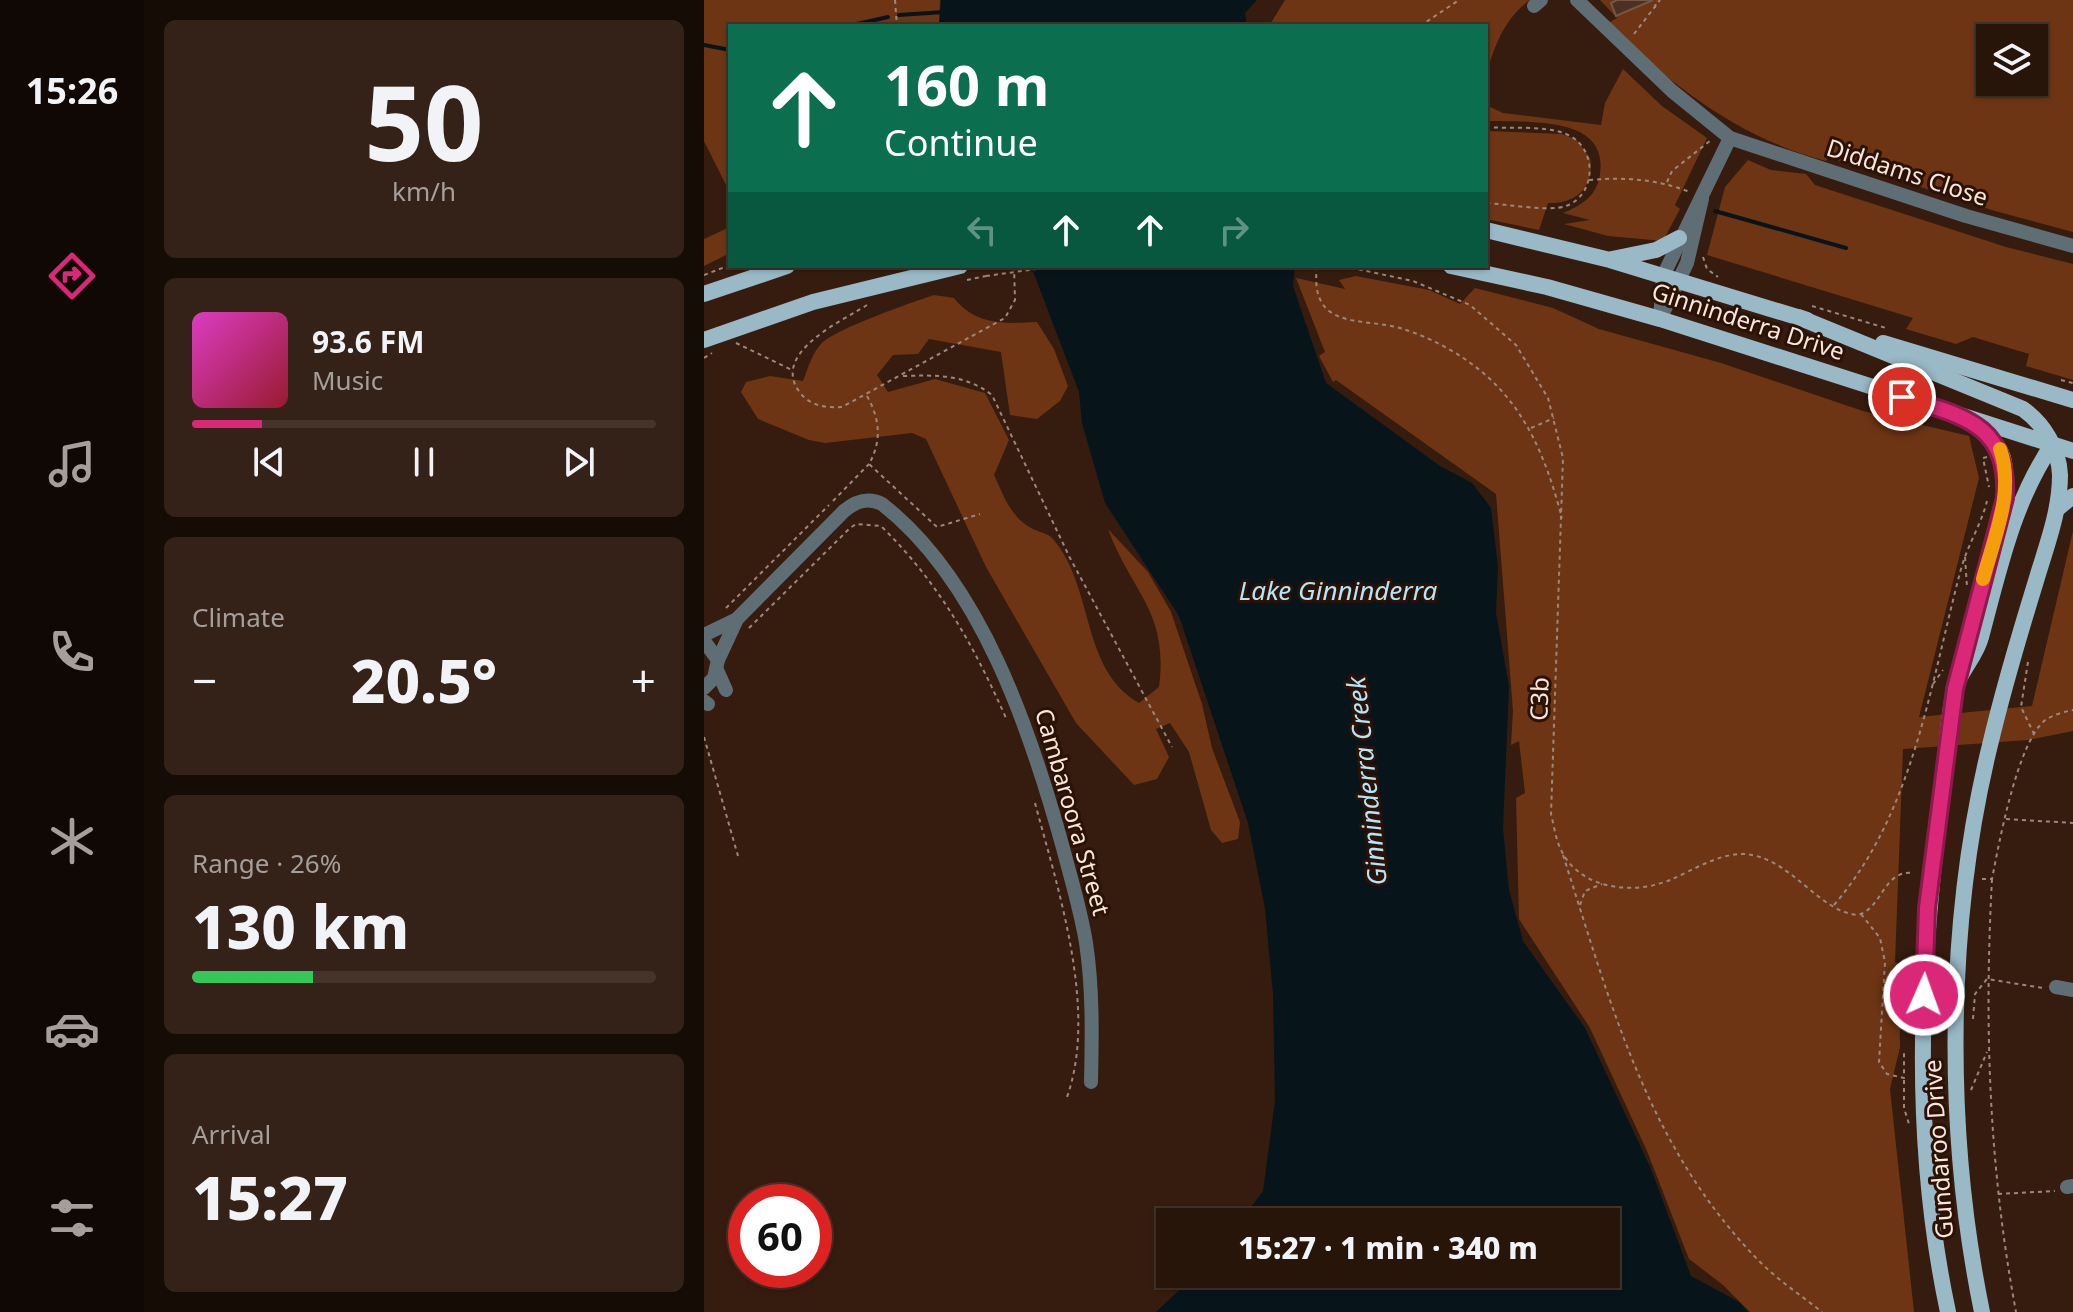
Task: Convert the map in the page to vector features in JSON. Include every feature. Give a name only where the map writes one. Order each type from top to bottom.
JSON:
[{"type":"main road","name":"Ginninderra Drive","points":[[1488,230],[1800,310],[2073,400]]},
{"type":"main road","points":[[1610,260],[1656,250],[1679,238]]},
{"type":"main road","points":[[704,294],[781,268]]},
{"type":"main road","points":[[704,340],[813,302],[952,268]]},
{"type":"main road","name":"Ginninderra Drive","points":[[1460,268],[1547,287],[1660,319],[2073,451]]},
{"type":"main road","points":[[1800,310],[2007,401],[2037,419],[2052,445],[2073,437]]},
{"type":"main road","points":[[1955,689],[2005,498],[2006,482],[1999,447],[1961,416]]},
{"type":"main road","name":"Gundaroo Drive","points":[[1982,1312],[1965,1206],[1959,1131],[1956,1049],[1962,926],[1974,819],[1986,758],[2057,509],[2059,464],[2052,445]]},
{"type":"main road","name":"Gundaroo Drive","points":[[1948,1312],[1930,1182],[1923,1024],[1927,908],[1955,689],[1977,652],[2024,492],[2052,445]]},
{"type":"main road","points":[[2057,509],[2073,496]]},
{"type":"street","name":"Diddams Close","points":[[1577,0],[1672,91],[1730,138],[1966,216],[2073,246]]},
{"type":"street","points":[[1660,319],[1663,276],[1730,138]]},
{"type":"street","points":[[1660,319],[1680,281],[1700,221],[1702,196]]},
{"type":"street","name":"Cambaroora Street","points":[[704,638],[737,619],[844,511],[858,502],[875,501],[882,504],[934,556],[998,662],[1025,722],[1045,783],[1086,939],[1092,1034],[1091,1082]]},
{"type":"street","name":"Cambaroora Street","points":[[704,688],[718,665],[737,619]]},
{"type":"street","points":[[704,638],[726,690]]},
{"type":"street","points":[[2056,987],[2073,990]]},
{"type":"path","points":[[895,0],[897,24]]},
{"type":"path","points":[[1423,24],[1459,0]]},
{"type":"path","points":[[1625,44],[1655,9],[1658,0]]},
{"type":"path","points":[[1488,127],[1568,134],[1586,153],[1589,180],[1579,197],[1562,208],[1488,203]]},
{"type":"path","points":[[1667,183],[1672,171],[1711,140],[1730,138]]},
{"type":"path","points":[[1589,180],[1625,177],[1667,183],[1702,196]]},
{"type":"path","points":[[1703,253],[1707,269],[1721,278]]},
{"type":"path","points":[[704,275],[728,266]]},
{"type":"path","points":[[878,298],[814,339],[796,359],[793,370],[799,392],[820,406],[842,407],[1005,318],[1015,300],[1014,268]]},
{"type":"path","points":[[986,276],[1044,268]]},
{"type":"path","points":[[1317,268],[1319,294],[1332,313],[1352,323],[1398,327],[1462,357],[1490,379],[1529,428],[1548,467],[1563,523]]},
{"type":"path","name":"C3b","points":[[1352,268],[1413,281],[1470,305],[1516,345],[1534,370],[1555,417],[1563,458],[1551,814],[1561,851],[1639,1082],[1675,1153],[1721,1219],[1762,1264],[1822,1312]]},
{"type":"path","points":[[1800,310],[1889,329]]},
{"type":"path","points":[[736,343],[793,370]]},
{"type":"path","points":[[903,376],[958,377],[979,384],[992,395],[1070,558],[1172,747]]},
{"type":"path","points":[[2050,378],[2073,383]]},
{"type":"path","points":[[717,617],[869,464],[875,454],[879,430],[867,396]]},
{"type":"path","points":[[1529,428],[1543,425],[1555,417]]},
{"type":"path","points":[[1834,906],[1863,872],[1920,738],[1965,553],[1988,499],[1983,458]]},
{"type":"path","points":[[869,464],[932,525],[946,527],[980,514]]},
{"type":"path","points":[[744,633],[850,528],[856,524],[881,526],[933,581],[1006,719]]},
{"type":"path","points":[[2028,659],[2021,707],[2034,734]]},
{"type":"path","points":[[2016,1312],[1996,1194],[1988,1051],[1987,979],[1992,879],[2004,819],[2034,734],[2053,716],[2073,710]]},
{"type":"path","points":[[704,737],[738,856]]},
{"type":"path","points":[[1032,795],[1070,939],[1074,968],[1076,1047],[1067,1097]]},
{"type":"path","points":[[2004,819],[2073,823]]},
{"type":"path","points":[[1561,851],[1579,870],[1615,888],[1651,885],[1721,858],[1751,854],[1787,868],[1848,914],[1861,914],[1873,907],[1890,881],[1906,872],[1914,873]]},
{"type":"path","points":[[1982,879],[1992,879]]},
{"type":"path","points":[[1580,908],[1585,891],[1593,885],[1603,884]]},
{"type":"path","points":[[1861,914],[1880,938],[1885,962],[1879,1062],[1887,1074],[1904,1078],[1904,1050]]},
{"type":"path","points":[[1987,979],[2040,988],[2056,987]]},
{"type":"path","points":[[1973,1019],[1975,994],[1987,979]]},
{"type":"path","points":[[1971,1090],[1988,1051]]},
{"type":"path","points":[[1996,1194],[2044,1194],[2070,1187]]},
{"type":"shaded area","points":[[704,0],[940,0],[939,24],[728,24],[728,189],[704,141]]},
{"type":"shaded area","points":[[1285,0],[1530,0],[1514,15],[1501,34],[1488,70],[1488,24],[1270,24]]},
{"type":"shaded area","points":[[1600,0],[2073,0],[2073,232],[1995,211],[1828,157],[1826,161],[1766,139],[1685,91],[1636,50],[1610,22],[1617,18]]},
{"type":"shaded area","points":[[1623,69],[1662,106],[1707,138],[1675,205],[1680,209],[1663,241],[1608,236],[1564,224],[1590,220],[1563,213],[1588,199],[1596,188],[1600,174],[1599,154],[1591,140],[1578,131],[1560,125],[1488,121],[1488,106],[1503,113],[1601,125],[1605,103]]},
{"type":"shaded area","points":[[1488,131],[1562,134],[1577,140],[1590,158],[1591,168],[1586,185],[1575,197],[1548,203],[1539,230],[1488,219]]},
{"type":"shaded area","points":[[1748,160],[1771,170],[1806,174],[1815,185],[2006,247],[2073,264],[2073,380],[2026,366],[2029,354],[1973,337],[1956,344],[1906,329],[1913,318],[1707,255],[1725,187]]},
{"type":"shaded area","points":[[728,228],[728,254],[704,266],[704,239]]},
{"type":"shaded area","points":[[1356,276],[1429,290],[1460,304],[1475,288],[1553,308],[1599,329],[1721,363],[1863,411],[1969,436],[1979,478],[1919,717],[2032,706],[2073,531],[2073,731],[2028,740],[1903,749],[1895,963],[1899,963],[1900,1047],[1890,1089],[1914,1312],[1750,1312],[1723,1285],[1689,1259],[1647,1151],[1590,1028],[1519,919],[1516,798],[1525,793],[1519,741],[1511,745],[1513,711],[1496,494],[1336,380],[1333,382],[1319,356],[1325,352],[1296,278],[1345,289],[1339,280]]},
{"type":"shaded area","points":[[934,295],[954,298],[971,313],[991,321],[1037,322],[1054,349],[1068,386],[1060,401],[1037,419],[1010,415],[1001,352],[929,339],[918,354],[893,355],[877,375],[888,392],[935,379],[985,393],[1009,440],[994,475],[1005,498],[1018,518],[1051,537],[1066,559],[1107,670],[1120,688],[1139,703],[1159,687],[1161,661],[1158,639],[1146,603],[1108,529],[1148,572],[1171,612],[1202,704],[1212,748],[1240,822],[1238,839],[1222,843],[1211,830],[1189,752],[1170,723],[1156,729],[1169,757],[1157,779],[1134,785],[1076,723],[986,567],[926,439],[912,433],[825,443],[809,440],[758,419],[741,392],[746,382],[770,376],[803,381],[816,350],[832,336]]},
{"type":"water","points":[[941,0],[1257,0],[1245,13],[1247,24],[939,24]]},
{"type":"water","name":"Lake Ginninderra","points":[[1032,268],[1295,268],[1293,286],[1326,383],[1440,466],[1472,483],[1491,508],[1498,567],[1496,613],[1509,686],[1503,828],[1509,890],[1523,941],[1585,1028],[1651,1169],[1691,1276],[1739,1302],[1748,1312],[1156,1312],[1181,1288],[1620,1288],[1620,1208],[1250,1208],[1263,1191],[1275,1101],[1273,994],[1265,909],[1248,823],[1179,616],[1105,503],[1082,423],[1079,392]]},
{"type":"building","points":[[1617,0],[1653,0],[1616,16],[1611,3]]},
{"type":"waterway","points":[[899,15],[944,12]]},
{"type":"waterway","points":[[857,24],[888,17]]},
{"type":"waterway","points":[[704,45],[728,50]]},
{"type":"waterway","points":[[1715,211],[1846,248]]},
{"type":"slow traffic","points":[[1983,579],[2005,498],[2005,463],[2000,449]]},
{"type":"route","points":[[1902,397],[1961,416],[1986,434],[1999,447],[2005,463],[2006,482],[2005,498],[1955,689],[1927,908],[1924,995]]},
{"type":"water label","name":"Ginninderra Creek","points":[[1367,781]]}]
